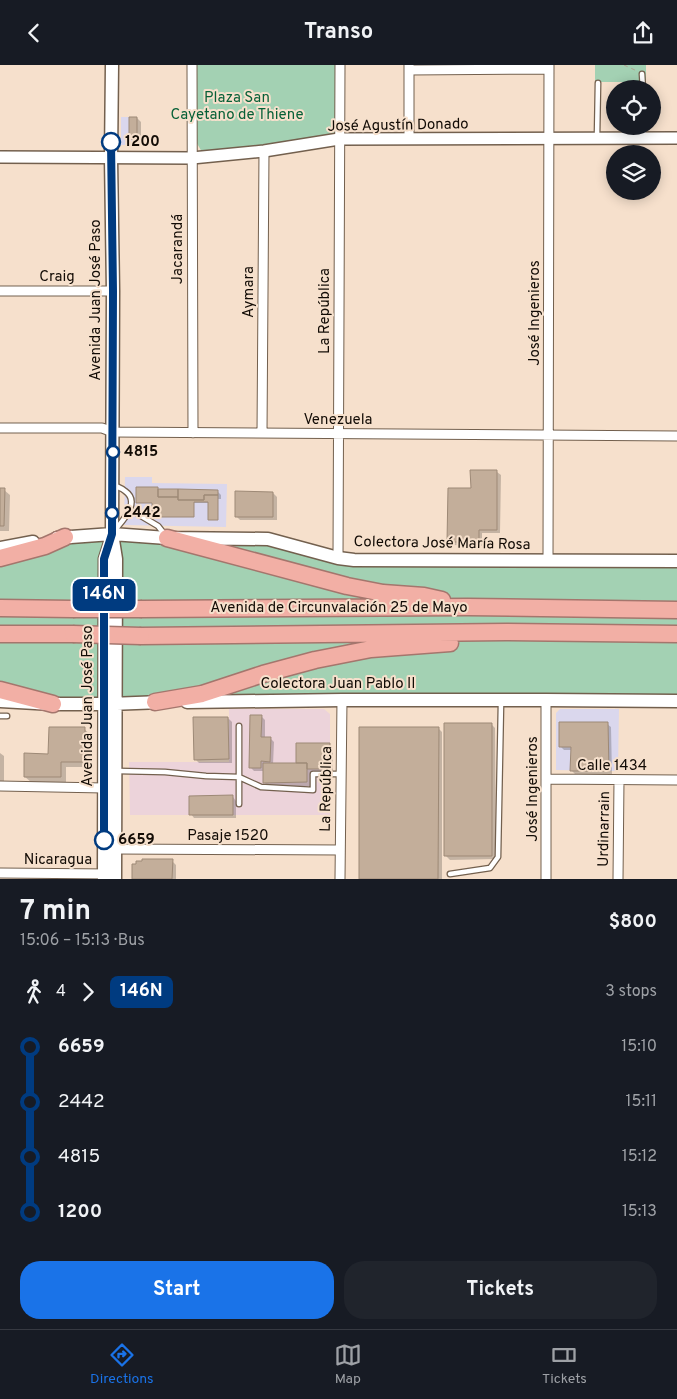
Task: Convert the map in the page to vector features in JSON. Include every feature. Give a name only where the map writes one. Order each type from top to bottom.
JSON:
[{"type":"highway","points":[[0,558],[45,546],[64,537]]},
{"type":"highway","points":[[167,538],[348,586],[383,593],[424,596],[468,607]]},
{"type":"highway","name":"Avenida de Circunvalación 25 de Mayo","points":[[0,608],[468,607],[677,610]]},
{"type":"highway","points":[[155,702],[202,694],[263,674],[315,660],[371,649],[454,642],[506,632]]},
{"type":"highway","name":"Avenida de Circunvalación 25 de Mayo","points":[[0,634],[141,636],[506,632],[677,634]]},
{"type":"highway","points":[[0,690],[53,704]]},
{"type":"main road","name":"Avenida Juan José Paso","points":[[109,877],[115,849],[115,771],[110,704],[104,559],[112,534],[112,65]]},
{"type":"main road","name":"Colectora José María Rosa","points":[[0,548],[64,537],[112,534],[167,538],[268,539],[338,558],[354,560],[677,561]]},
{"type":"main road","name":"Colectora Juan Pablo II","points":[[0,701],[53,704],[342,700],[677,701]]},
{"type":"main road","name":"Avenida Juan José Paso","points":[[109,877],[104,788],[110,704]]},
{"type":"street","name":"Jacarandá","points":[[192,65],[193,433]]},
{"type":"street","name":"La República","points":[[338,558],[340,65]]},
{"type":"street","points":[[410,139],[409,68],[549,67]]},
{"type":"street","name":"José Ingenieros","points":[[548,561],[549,67]]},
{"type":"street","name":"José Agustín Donado","points":[[0,157],[192,158],[264,151],[339,139],[677,138]]},
{"type":"street","name":"Aymara","points":[[262,433],[264,151]]},
{"type":"street","name":"Craig","points":[[0,291],[113,291]]},
{"type":"street","name":"Venezuela","points":[[0,428],[102,428],[113,432],[193,433],[677,436]]},
{"type":"street","name":"La República","points":[[340,879],[342,700]]},
{"type":"street","name":"José Ingenieros","points":[[546,700],[546,879]]},
{"type":"street","name":"Calle 1434","points":[[546,779],[677,780]]},
{"type":"street","name":"Urdinarrain","points":[[618,879],[619,780]]},
{"type":"street","points":[[0,786],[104,788]]},
{"type":"street","name":"Pasaje 1520","points":[[115,849],[340,850]]},
{"type":"street","name":"Nicaragua","points":[[0,873],[109,877]]},
{"type":"lane","points":[[642,73],[642,80]]},
{"type":"lane","points":[[597,139],[598,83]]},
{"type":"lane","points":[[112,484],[127,491],[131,498],[131,509],[112,534]]},
{"type":"lane","points":[[131,509],[158,526],[167,538]]},
{"type":"lane","points":[[450,874],[490,869],[498,857],[501,700]]},
{"type":"lane","points":[[0,716],[8,716]]},
{"type":"lane","points":[[239,726],[239,804]]},
{"type":"lane","points":[[115,771],[239,777],[262,787],[313,790],[313,774],[341,774]]},
{"type":"path","points":[[624,65],[642,73]]},
{"type":"shaded area","points":[[121,117],[137,117],[137,145],[121,145]]},
{"type":"shaded area","points":[[125,477],[152,477],[152,483],[227,484],[226,527],[124,525]]},
{"type":"shaded area","points":[[229,709],[324,709],[330,714],[330,815],[130,815],[129,762],[229,762]]},
{"type":"shaded area","points":[[560,709],[619,709],[618,771],[556,770],[556,713]]},
{"type":"green space","name":"Plaza San Cayetano de Thiene","points":[[195,65],[338,65],[336,131],[333,136],[265,146],[202,152],[195,140]]},
{"type":"green space","points":[[595,65],[646,65],[646,80],[606,80],[606,82],[595,82]]},
{"type":"green space","points":[[65,537],[268,539],[338,558],[677,561],[677,701],[0,701],[0,548]]},
{"type":"building","points":[[129,117],[137,117],[137,139],[129,139]]},
{"type":"building","points":[[470,470],[497,470],[497,530],[479,530],[479,542],[447,542],[448,488],[471,488]]},
{"type":"building","points":[[136,487],[158,487],[158,497],[178,497],[178,500],[204,500],[204,495],[218,495],[218,520],[208,520],[208,502],[194,502],[194,517],[152,517],[152,503],[136,503]]},
{"type":"building","points":[[0,488],[5,488],[4,526],[0,526]]},
{"type":"building","points":[[158,489],[178,489],[178,497],[158,497]]},
{"type":"building","points":[[178,489],[218,490],[218,495],[204,495],[204,500],[178,500]]},
{"type":"building","points":[[235,491],[273,492],[273,517],[235,517]]},
{"type":"building","points":[[250,715],[262,715],[261,737],[271,737],[270,762],[261,761],[261,768],[249,768]]},
{"type":"building","points":[[193,717],[228,717],[229,759],[194,760]]},
{"type":"building","points":[[559,722],[608,722],[609,771],[570,771],[571,747],[559,747]]},
{"type":"building","points":[[444,723],[492,723],[492,856],[444,856]]},
{"type":"building","points":[[49,727],[85,727],[85,762],[61,762],[61,777],[24,777],[24,753],[48,754]]},
{"type":"building","points":[[359,727],[439,727],[438,879],[359,879]]},
{"type":"building","points":[[296,743],[330,743],[330,769],[307,769],[307,763],[296,763]]},
{"type":"building","points":[[263,763],[307,763],[307,782],[263,783]]},
{"type":"building","points":[[233,795],[233,815],[189,815],[189,796]]},
{"type":"building","points":[[142,859],[173,859],[172,879],[132,879],[132,864],[136,864],[136,861],[142,861]]},
{"type":"bus line","name":"146N","points":[[104,840],[104,559],[112,534],[113,291],[111,142]]},
{"type":"place","name":"1200","points":[[111,142]]},
{"type":"place","name":"4815","points":[[113,452]]},
{"type":"place","name":"2442","points":[[112,513]]},
{"type":"place","name":"6659","points":[[104,840]]}]
